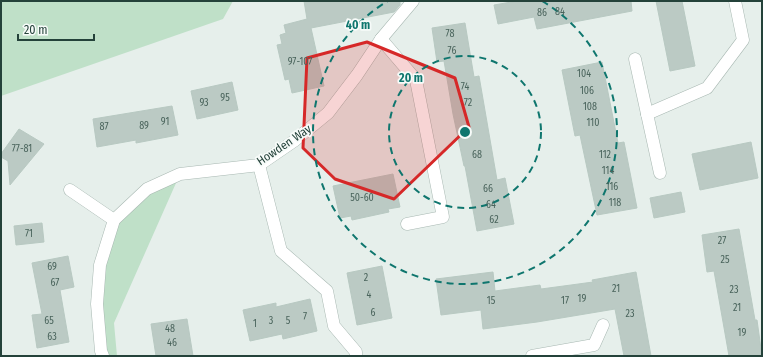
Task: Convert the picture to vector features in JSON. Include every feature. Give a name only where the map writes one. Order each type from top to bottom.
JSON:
[{"type":"street","name":"Howden Way","points":[[103,356],[101,351],[97,304],[100,265],[114,220],[147,189],[180,174],[259,165],[294,141],[328,113],[357,75],[381,39],[413,1]]},
{"type":"street","points":[[647,114],[707,88],[743,40],[735,1]]},
{"type":"street","points":[[381,39],[416,80],[443,217],[407,224]]},
{"type":"street","points":[[635,59],[660,173]]},
{"type":"street","points":[[259,165],[281,251],[327,291],[334,326],[356,352],[356,356]]},
{"type":"street","points":[[70,190],[114,220]]},
{"type":"street","points":[[532,356],[594,351],[603,325]]},
{"type":"highlighted area","points":[[367,42],[455,78],[469,127],[394,199],[335,179],[303,148],[307,58]]},
{"type":"green space","points":[[1,1],[233,1],[223,19],[1,96]]},
{"type":"green space","points":[[180,174],[114,323],[117,356],[103,356],[97,304],[114,220],[147,189]]},
{"type":"building","points":[[304,1],[400,1],[400,5],[394,12],[311,28],[324,86],[292,93],[289,79],[285,80],[277,45],[282,44],[280,35],[286,33],[284,25],[307,19]]},
{"type":"building","points":[[517,1],[631,1],[632,11],[537,29],[534,17],[498,24],[494,5]]},
{"type":"building","points":[[656,1],[682,1],[695,66],[670,71]]},
{"type":"building","points":[[465,23],[474,77],[479,76],[497,180],[505,178],[514,224],[477,231],[465,166],[453,114],[444,61],[437,62],[432,28]]},
{"type":"building","points":[[602,62],[618,143],[624,142],[637,208],[597,215],[580,135],[575,136],[562,70]]},
{"type":"building","points":[[232,82],[238,110],[197,119],[191,91]]},
{"type":"building","points":[[172,106],[178,135],[136,143],[136,140],[97,147],[93,119]]},
{"type":"building","points":[[19,129],[44,144],[10,185],[8,161],[1,157],[1,154]]},
{"type":"building","points":[[751,142],[758,178],[700,190],[692,154]]},
{"type":"building","points":[[393,174],[400,207],[388,209],[389,212],[352,220],[351,216],[340,218],[333,186]]},
{"type":"building","points":[[681,192],[685,212],[654,218],[650,198]]},
{"type":"building","points":[[42,223],[44,242],[16,245],[14,226]]},
{"type":"building","points":[[739,229],[755,320],[757,320],[762,356],[729,356],[714,271],[707,272],[702,235]]},
{"type":"building","points":[[68,256],[74,287],[60,290],[69,342],[37,348],[32,315],[42,314],[32,263]]},
{"type":"building","points":[[382,266],[392,318],[357,325],[347,273]]},
{"type":"building","points":[[493,272],[495,291],[540,285],[541,289],[571,285],[593,282],[592,280],[636,272],[651,356],[624,356],[615,309],[483,329],[481,310],[441,315],[436,279]]},
{"type":"building","points":[[310,299],[317,331],[283,339],[282,334],[250,341],[243,310],[276,303],[276,307]]},
{"type":"building","points":[[187,319],[193,356],[156,356],[151,324]]}]
